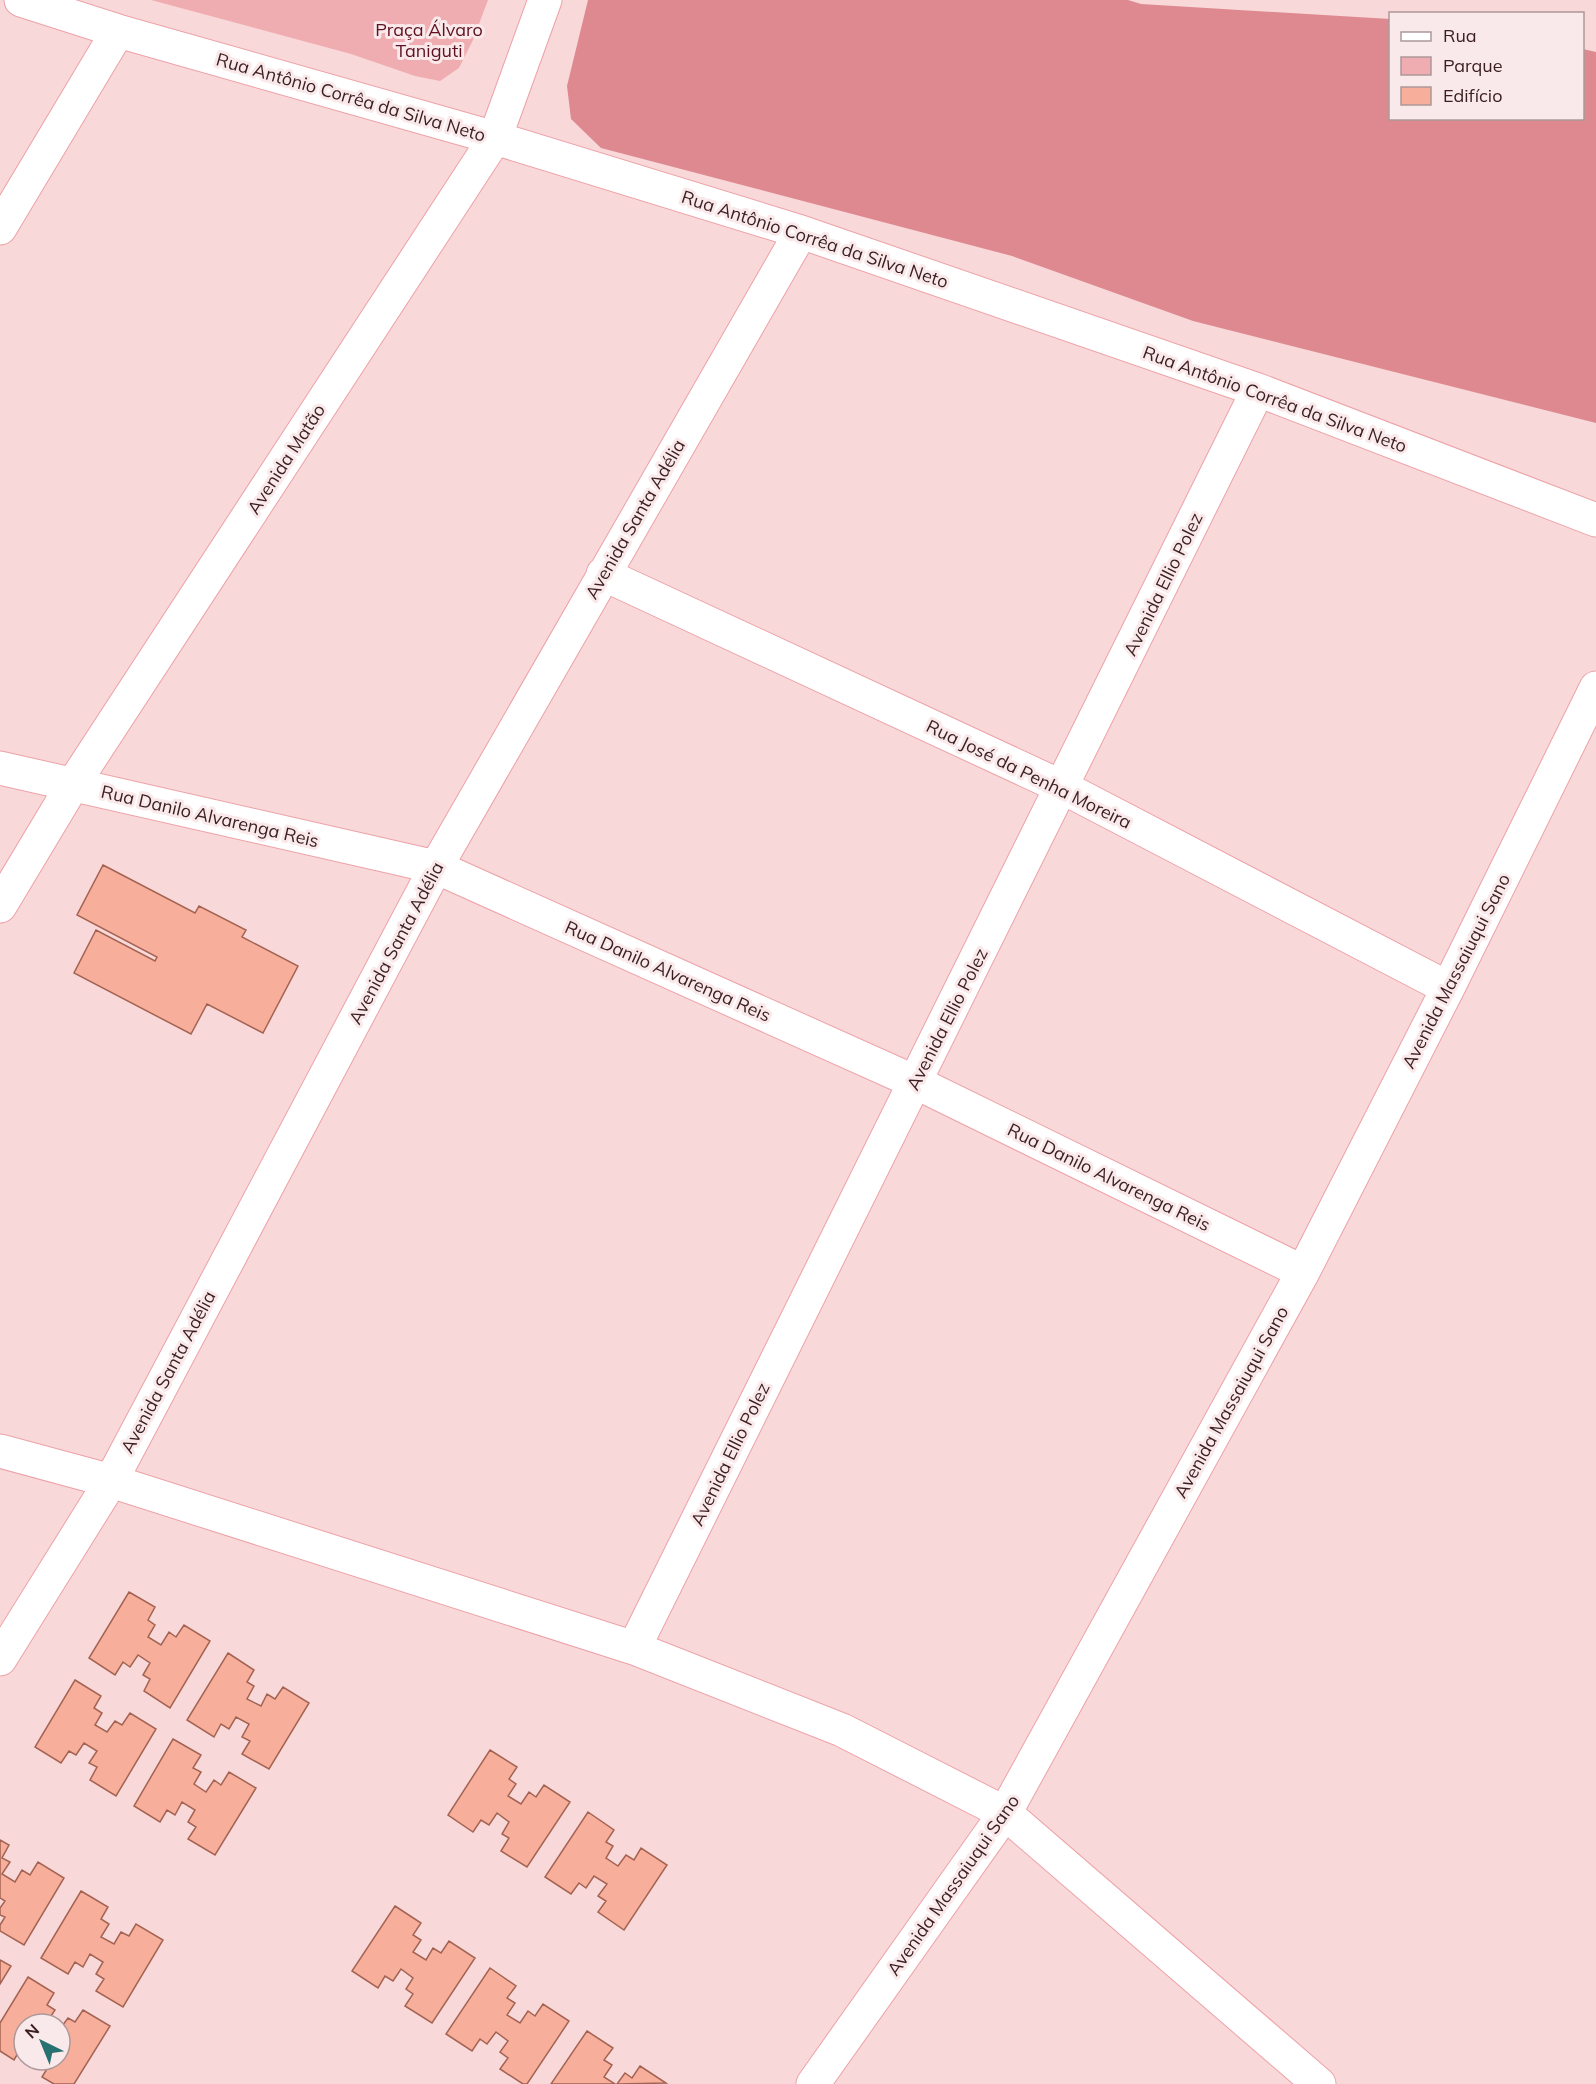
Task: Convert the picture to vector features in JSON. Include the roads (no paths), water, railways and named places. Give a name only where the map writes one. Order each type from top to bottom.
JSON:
[{"type":"street","name":"Rua Antônio Corrêa da Silva Neto","points":[[21,0],[118,31],[495,138],[801,232],[1258,390],[1596,520]]},
{"type":"street","name":"Avenida Matão","points":[[0,906],[72,786],[495,138],[545,0]]},
{"type":"street","points":[[0,228],[118,31]]},
{"type":"street","name":"Avenida Santa Adélia","points":[[0,1659],[111,1481],[436,867],[801,232]]},
{"type":"street","name":"Avenida Ellio Polez","points":[[634,1648],[1064,788],[1258,390]]},
{"type":"street","name":"Rua José da Penha Moreira","points":[[603,574],[1064,788],[1448,988]]},
{"type":"street","name":"Avenida Massaiuqui Sano","points":[[813,2084],[1005,1813],[1303,1272],[1448,988],[1596,688]]},
{"type":"street","name":"Rua Danilo Alvarenga Reis","points":[[0,768],[436,867],[915,1082],[1303,1272]]},
{"type":"street","points":[[0,1451],[111,1481],[634,1648],[842,1730],[1005,1813],[1319,2084]]},
{"type":"park label","name":"Praça Álvaro Taniguti","points":[[429,39]]}]
